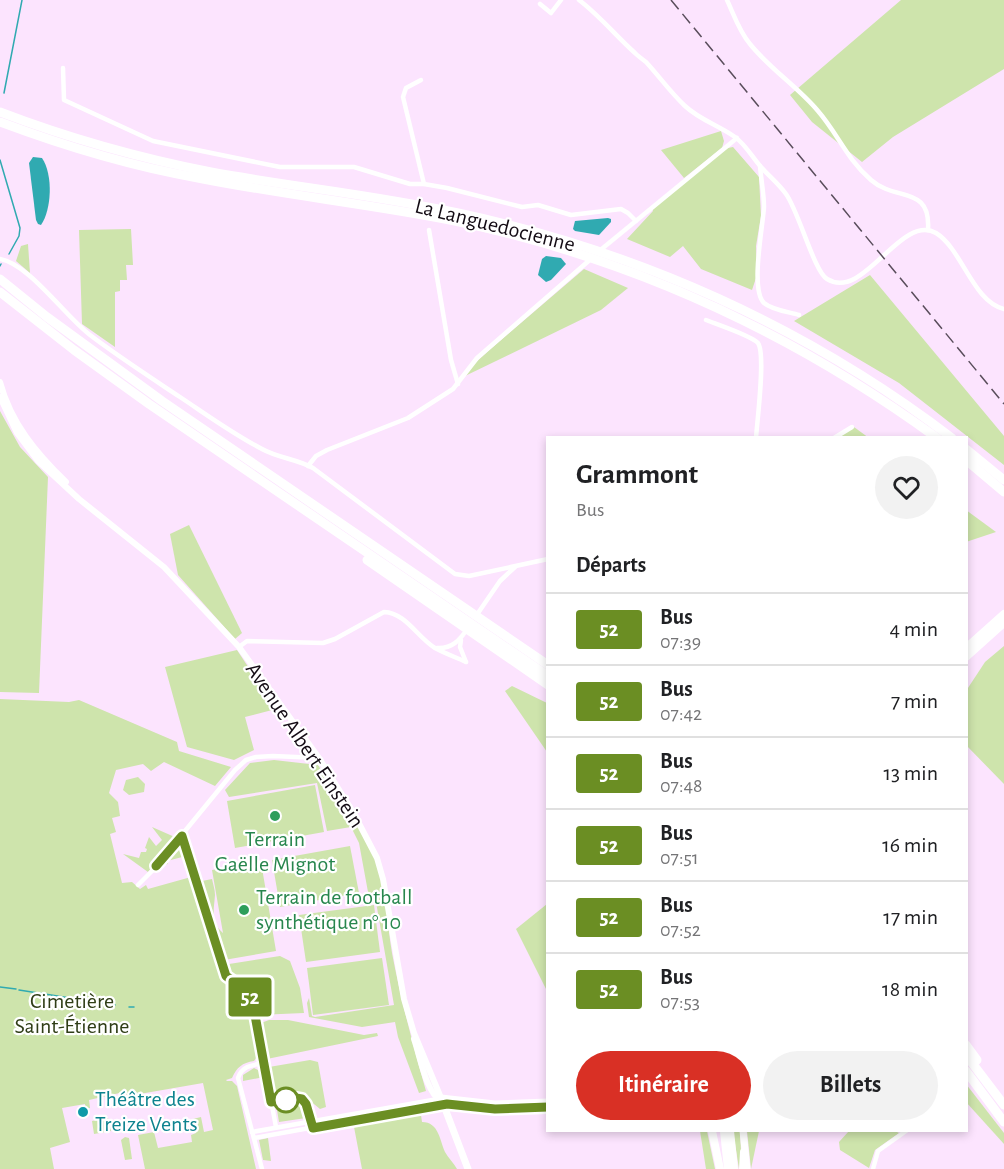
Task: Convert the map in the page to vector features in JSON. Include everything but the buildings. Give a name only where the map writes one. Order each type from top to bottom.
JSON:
[{"type":"highway","name":"La Languedocienne","points":[[0,112],[76,138],[147,158],[212,172],[459,213],[533,231],[615,256],[699,289],[782,329],[876,385],[949,436]]},
{"type":"highway","name":"La Languedocienne","points":[[0,122],[95,154],[162,171],[447,220],[513,235],[593,258],[696,298],[773,335],[865,388],[934,436]]},
{"type":"highway","points":[[2,287],[95,365],[546,675]]},
{"type":"highway","points":[[2,287],[162,401],[546,664]]},
{"type":"highway","points":[[968,451],[1004,480]]},
{"type":"highway","points":[[968,462],[1004,492]]},
{"type":"highway","points":[[314,516],[365,558],[546,684]]},
{"type":"highway","points":[[968,645],[1004,614]]},
{"type":"highway","points":[[968,655],[1004,623]]},
{"type":"highway","points":[[968,1048],[978,1061],[981,1074]]},
{"type":"highway","points":[[968,1058],[1004,1105]]},
{"type":"highway","points":[[968,1074],[1004,1122]]},
{"type":"highway","points":[[724,1132],[728,1169]]},
{"type":"highway","points":[[730,1132],[734,1169]]},
{"type":"main road","points":[[440,1100],[495,1109],[546,1107]]},
{"type":"main road","points":[[440,1100],[522,1107],[546,1102]]},
{"type":"main road","name":"Avenue Albert Einstein","points":[[440,1100],[468,1169]]},
{"type":"main road","points":[[447,1116],[451,1107],[456,1104]]},
{"type":"main road","points":[[712,1132],[718,1169]]},
{"type":"main road","points":[[743,1132],[745,1169]]},
{"type":"street","points":[[540,4],[551,13],[561,0]]},
{"type":"street","points":[[579,0],[644,60],[686,107],[699,118],[726,131],[746,146],[760,166],[786,194],[802,225],[818,268],[829,280],[840,283],[853,280],[902,241],[918,231],[928,230],[947,243],[989,302],[1004,309]]},
{"type":"street","points":[[727,0],[741,32],[750,45],[808,99],[856,165],[880,188],[920,200],[927,209],[928,230]]},
{"type":"street","points":[[63,68],[64,100],[153,141],[280,166],[354,166],[410,184],[423,184],[522,207],[538,206],[571,215],[621,208],[636,221]]},
{"type":"street","points":[[421,81],[406,88],[404,97],[423,184]]},
{"type":"street","points":[[726,131],[727,146]]},
{"type":"street","points":[[308,466],[316,456],[327,450],[420,412],[458,384],[477,358],[612,240],[737,138]]},
{"type":"street","points":[[760,166],[764,206],[758,255],[759,292],[762,301],[767,305],[799,315]]},
{"type":"street","points":[[429,230],[451,360],[458,384]]},
{"type":"street","points":[[0,259],[10,261],[26,273],[88,334],[145,374],[263,450],[308,466],[455,574],[470,576],[546,559]]},
{"type":"street","points":[[706,320],[753,339],[759,347],[760,390],[756,436]]},
{"type":"street","name":"Avenue Albert Einstein","points":[[0,382],[18,425],[36,452],[99,513]]},
{"type":"street","name":"Avenue Albert Einstein","points":[[0,397],[13,426],[29,451],[50,474],[164,567],[239,647],[319,758],[377,858],[383,879],[401,987],[414,1033],[440,1100]]},
{"type":"street","points":[[837,436],[852,427]]},
{"type":"street","points":[[239,647],[247,641],[323,643],[335,639],[384,612],[392,612],[400,616],[434,647],[466,662],[460,647],[463,637],[508,572],[519,565]]},
{"type":"street","points":[[434,647],[443,648],[463,637]]},
{"type":"street","points":[[138,885],[246,760],[273,756],[319,758]]},
{"type":"street","points":[[182,836],[226,976],[246,990],[252,999],[276,1127]]},
{"type":"street","points":[[262,1169],[238,1078],[247,1066],[264,1063]]},
{"type":"street","points":[[252,1132],[440,1100]]},
{"type":"street","points":[[254,1138],[440,1100]]},
{"type":"street","points":[[873,1169],[878,1151],[905,1132]]},
{"type":"green space","points":[[901,0],[1004,0],[1004,69],[893,137],[862,162],[812,122],[790,95]]},
{"type":"green space","points":[[721,131],[724,141],[722,148],[684,178],[661,150]]},
{"type":"green space","points":[[733,147],[759,177],[761,216],[756,246],[757,275],[752,290],[701,269],[683,246],[670,257],[627,239],[653,211],[652,208],[723,149]]},
{"type":"green space","points":[[131,229],[133,265],[126,265],[127,280],[120,280],[120,291],[115,292],[115,347],[82,324],[79,230]]},
{"type":"green space","points":[[28,244],[30,273],[16,261],[21,246]]},
{"type":"green space","points":[[584,269],[628,288],[601,310],[465,376],[487,352]]},
{"type":"green space","points":[[870,275],[1004,436],[1004,465],[899,383],[794,321]]},
{"type":"green space","points":[[0,411],[20,447],[48,477],[39,693],[0,692]]},
{"type":"green space","points":[[854,427],[866,436],[840,436]]},
{"type":"green space","points":[[968,511],[996,532],[968,541]]},
{"type":"green space","points":[[189,525],[242,633],[235,639],[178,575],[170,534]]},
{"type":"green space","points":[[1004,646],[1004,784],[968,747],[968,688],[985,662]]},
{"type":"green space","points":[[237,650],[276,709],[245,717],[254,750],[234,760],[187,747],[165,667]]},
{"type":"green space","points":[[512,686],[546,703],[546,751],[505,691]]},
{"type":"green space","name":"Cimetière Saint-Étienne","points":[[0,699],[69,702],[79,700],[177,742],[179,751],[231,767],[215,786],[164,762],[151,771],[143,764],[116,770],[109,793],[118,802],[120,816],[112,818],[116,832],[110,834],[122,883],[132,882],[140,889],[146,885],[148,889],[191,877],[223,979],[241,991],[246,998],[254,1022],[258,1055],[254,1061],[240,1066],[232,1078],[226,1080],[232,1081],[237,1086],[256,1169],[145,1169],[138,1135],[154,1132],[158,1148],[192,1142],[191,1135],[196,1133],[193,1119],[201,1117],[204,1132],[213,1130],[203,1083],[128,1096],[124,1092],[89,1100],[90,1108],[85,1109],[85,1104],[62,1108],[70,1142],[50,1148],[54,1169],[0,1169]]},
{"type":"green space","points":[[274,760],[318,765],[356,822],[375,859],[382,882],[392,953],[407,1022],[426,1091],[419,1093],[398,1037],[395,1022],[362,1027],[309,1017],[307,1003],[309,998],[312,1016],[315,1017],[394,1005],[376,902],[368,892],[359,843],[351,827],[327,831],[317,783],[229,797],[225,790],[250,763]]},
{"type":"green space","points":[[138,777],[145,784],[144,792],[129,795],[123,790],[126,780]]},
{"type":"green space","name":"Terrain Gaëlle Mignot","points":[[315,785],[324,832],[235,848],[227,801]]},
{"type":"green space","points":[[152,827],[177,838],[148,872],[123,854],[139,858],[141,852],[146,852],[149,837],[156,846],[162,840]]},
{"type":"green space","points":[[177,844],[182,846],[186,856],[167,861],[168,864],[163,865],[161,863]]},
{"type":"green space","points":[[350,846],[359,893],[280,907],[272,860]]},
{"type":"green space","name":"Terrain de football synthétique n° 10","points":[[261,862],[276,951],[224,960],[202,881],[212,879],[215,893],[214,920],[223,933],[212,870]]},
{"type":"green space","points":[[374,905],[380,952],[306,962],[299,915]]},
{"type":"green space","points":[[546,905],[546,989],[516,929]]},
{"type":"green space","points":[[280,956],[290,961],[300,988],[304,1013],[258,1015],[253,987],[233,977],[229,964]]},
{"type":"green space","points":[[382,958],[389,1005],[313,1015],[307,968]]},
{"type":"green space","points":[[269,1020],[288,1020],[364,1035],[377,1033],[378,1036],[267,1059],[261,1023]]},
{"type":"green space","points":[[310,1060],[318,1062],[326,1107],[320,1109],[303,1095],[274,1099],[269,1067]]},
{"type":"green space","points":[[254,1068],[264,1077],[243,1081],[243,1075]]},
{"type":"green space","points":[[968,1087],[1004,1133],[1004,1144],[968,1104]]},
{"type":"green space","points":[[296,1100],[302,1103],[306,1118],[279,1122],[276,1104]]},
{"type":"green space","points":[[421,1115],[422,1122],[432,1125],[435,1129],[445,1152],[457,1169],[362,1169],[354,1127]]},
{"type":"green space","points":[[108,1118],[111,1131],[94,1134],[92,1121]]},
{"type":"green space","points":[[700,1132],[707,1132],[715,1169],[706,1169]]},
{"type":"green space","points":[[733,1132],[740,1132],[742,1169],[739,1169]]},
{"type":"green space","points":[[747,1132],[759,1132],[751,1169]]},
{"type":"green space","points":[[848,1132],[899,1133],[875,1150],[869,1168],[840,1150],[839,1142]]},
{"type":"green space","points":[[125,1137],[129,1138],[132,1159],[125,1160],[121,1140]]},
{"type":"green space","points":[[268,1138],[271,1161],[263,1160],[259,1140]]},
{"type":"shaded area","points":[[33,157],[42,158],[48,173],[49,201],[41,225],[36,220],[29,163]]},
{"type":"shaded area","points":[[608,218],[611,222],[599,235],[573,229],[575,221]]},
{"type":"shaded area","points":[[546,256],[561,258],[566,264],[551,280],[546,282],[538,275],[542,259]]},
{"type":"waterway","points":[[4,93],[22,0]]},
{"type":"waterway","points":[[0,160],[20,228],[19,236],[9,254]]},
{"type":"waterway","points":[[0,987],[16,989]]},
{"type":"waterway","points":[[19,990],[115,1005]]},
{"type":"waterway","points":[[129,1007],[134,1007]]},
{"type":"railway","points":[[671,0],[1004,404]]},
{"type":"bus line","name":"52","points":[[156,866],[182,836],[226,976],[246,990],[252,999],[271,1102],[302,1099],[306,1104],[313,1128],[447,1104],[495,1109],[546,1107]]},
{"type":"place","name":"Terrain Gaëlle Mignot","points":[[275,816]]},
{"type":"place","name":"Terrain de football synthétique n° 10","points":[[244,910]]},
{"type":"place","name":"Théâtre des Treize Vents","points":[[83,1112]]}]
